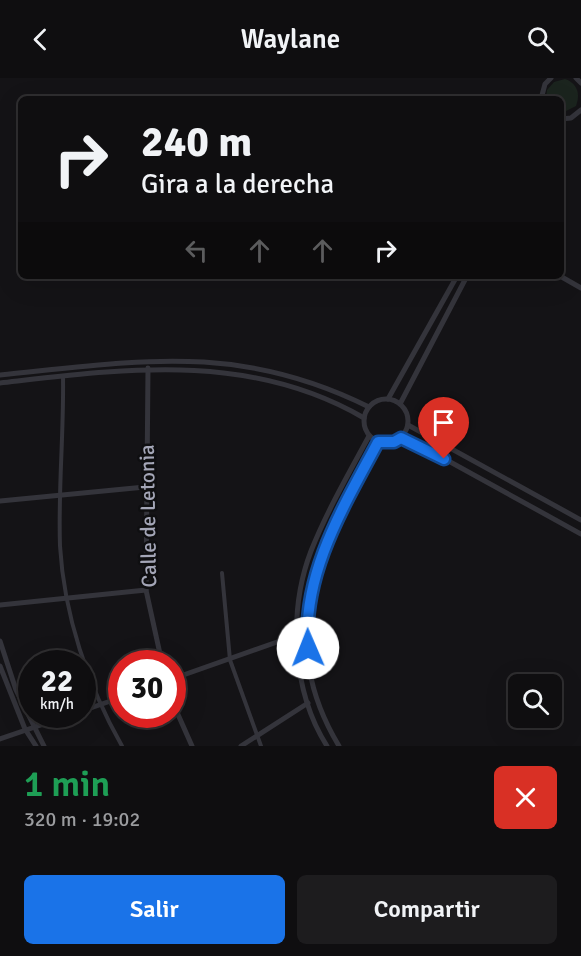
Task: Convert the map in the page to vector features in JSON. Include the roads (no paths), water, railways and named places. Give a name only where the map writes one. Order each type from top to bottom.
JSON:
[{"type":"street","points":[[542,96],[545,84],[551,78]]},
{"type":"street","points":[[576,78],[581,83]]},
{"type":"street","points":[[564,119],[571,118],[581,110]]},
{"type":"street","points":[[564,278],[579,287],[581,279]]},
{"type":"street","points":[[388,399],[455,279]]},
{"type":"street","points":[[400,404],[465,279]]},
{"type":"street","points":[[0,375],[161,359],[219,362],[273,370],[313,382],[369,407]]},
{"type":"street","points":[[0,383],[148,368],[219,370],[280,382],[342,406],[364,418]]},
{"type":"street","name":"Calle de Letonia","points":[[148,368],[145,487],[147,590],[159,650]]},
{"type":"street","points":[[63,376],[60,547],[66,598],[99,705],[122,746]]},
{"type":"street","points":[[388,399],[400,404],[406,411],[408,425],[401,438],[394,442],[378,442],[369,436],[364,418],[369,407],[378,400],[388,399]]},
{"type":"street","points":[[408,425],[581,520]]},
{"type":"street","points":[[327,746],[309,703],[300,672],[297,635],[300,593],[312,550],[369,436]]},
{"type":"street","points":[[401,438],[419,445],[581,534]]},
{"type":"street","points":[[339,746],[314,689],[310,668],[307,620],[316,569],[324,548],[378,442]]},
{"type":"street","points":[[0,501],[145,487]]},
{"type":"street","points":[[222,573],[230,660],[261,746]]},
{"type":"street","points":[[0,605],[147,590]]},
{"type":"street","points":[[186,674],[297,635]]},
{"type":"street","points":[[0,641],[18,688]]},
{"type":"street","points":[[0,666],[25,729],[36,746]]},
{"type":"street","points":[[96,706],[108,702]]},
{"type":"street","points":[[242,746],[309,703]]},
{"type":"street","points":[[0,739],[33,728],[44,746]]},
{"type":"street","points":[[184,728],[192,746]]}]
